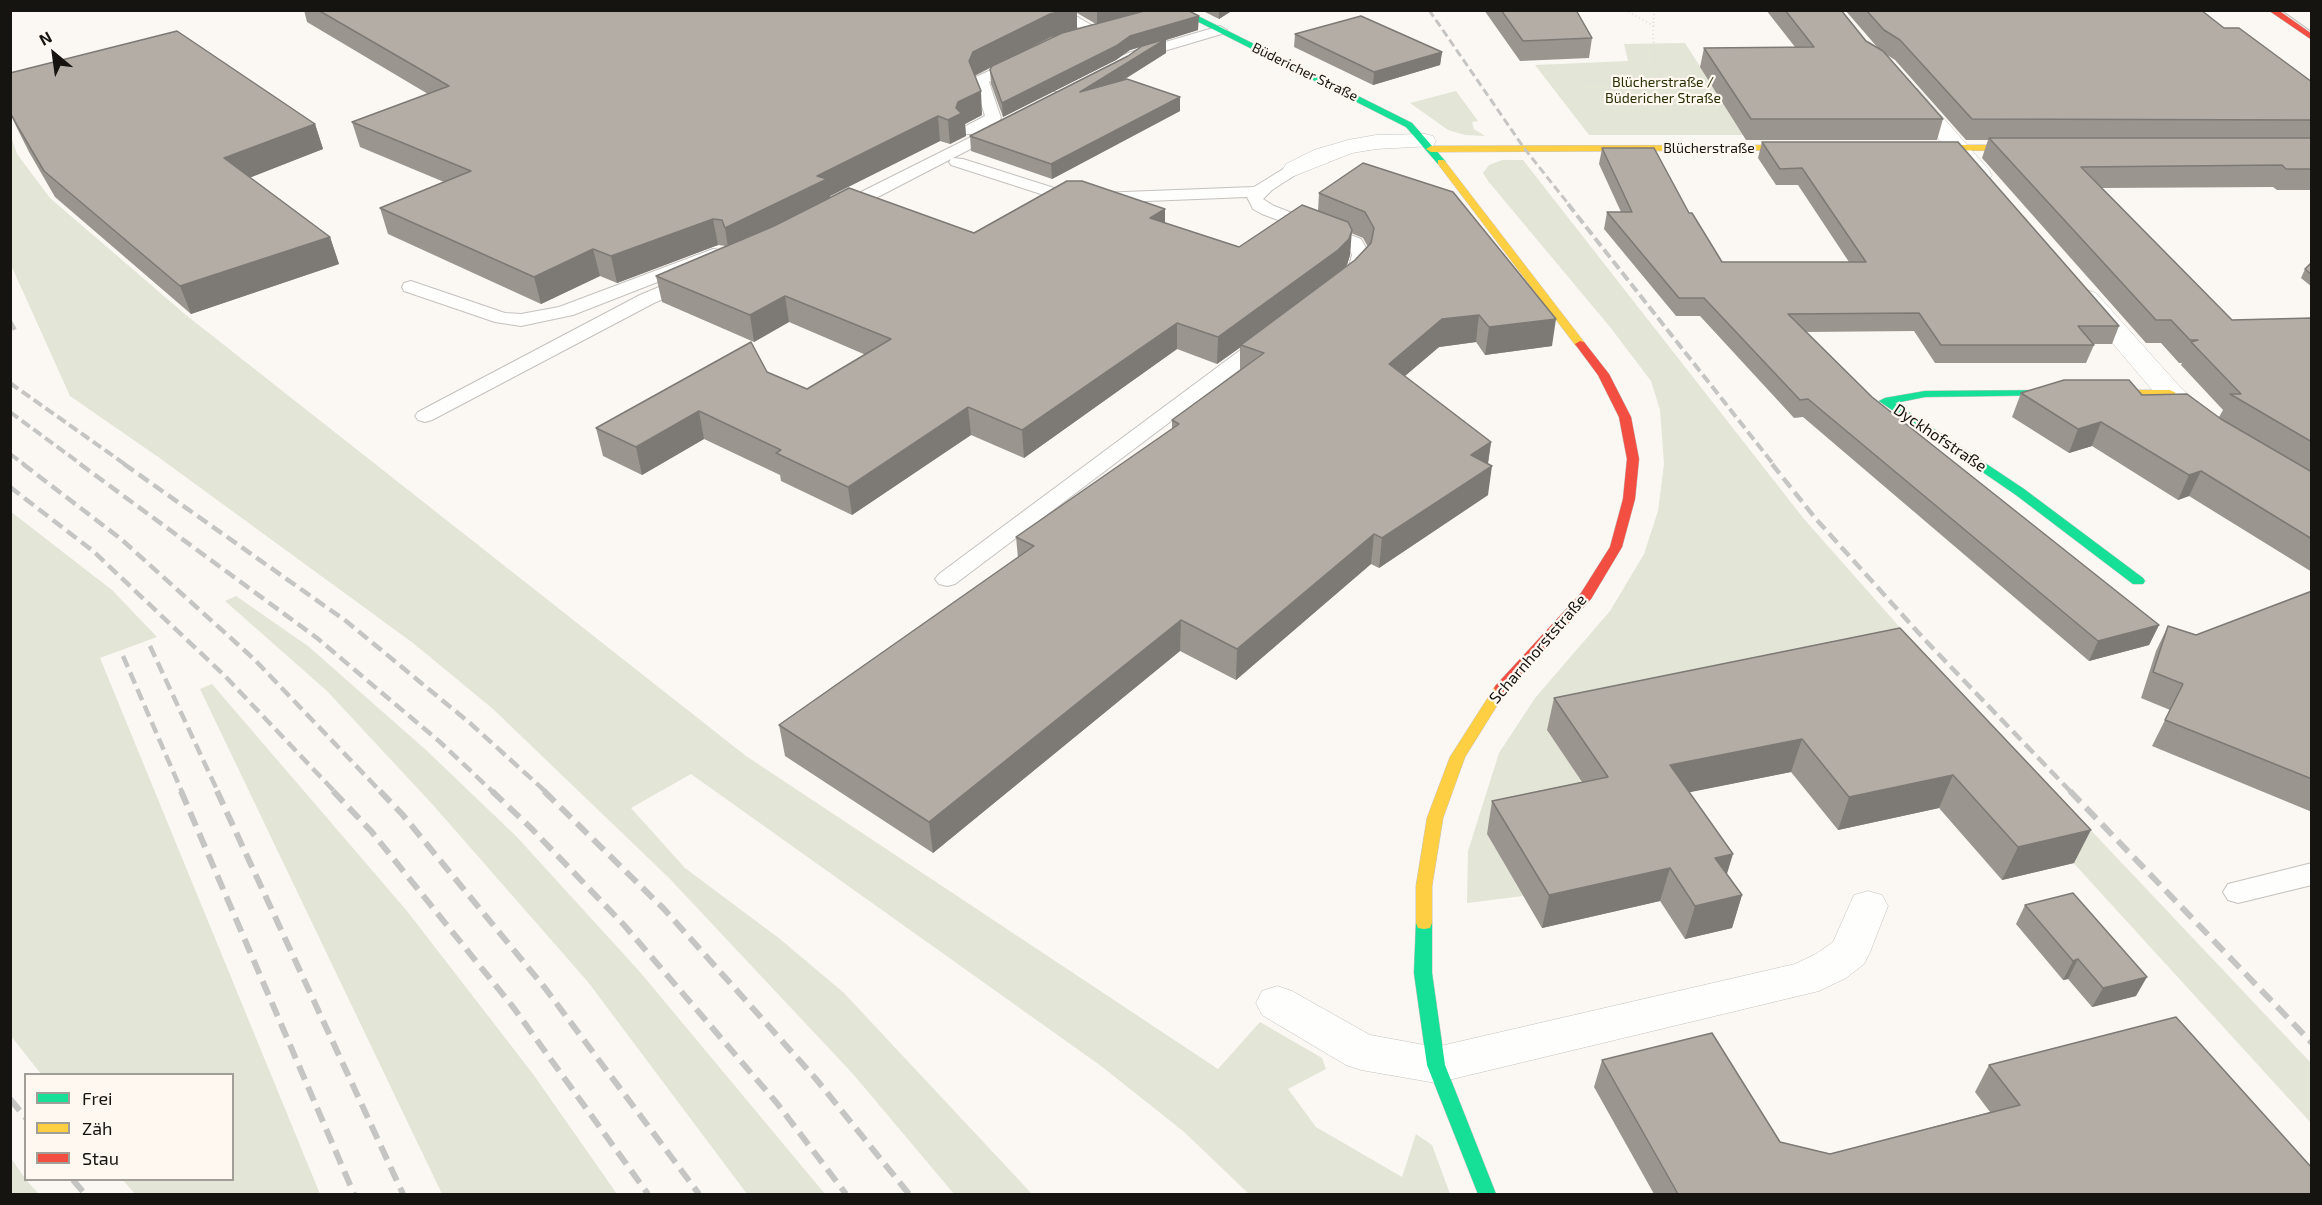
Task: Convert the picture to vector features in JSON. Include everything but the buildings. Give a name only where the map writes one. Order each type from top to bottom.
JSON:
[{"type":"street","points":[[2272,10],[2312,38]]},
{"type":"street","name":"Büdericher Straße","points":[[1173,12],[1220,30],[1388,113],[1409,125],[1428,145]]},
{"type":"street","points":[[1901,82],[1996,192]]},
{"type":"street","points":[[1294,169],[1322,154],[1348,147],[1376,142],[1428,145]]},
{"type":"street","name":"Blücherstraße","points":[[1428,145],[1819,148]]},
{"type":"street","name":"Scharnhorststraße","points":[[1428,145],[1603,374],[1625,417],[1633,459],[1629,499],[1616,547],[1586,596],[1537,646],[1494,696],[1458,757],[1435,818],[1424,886],[1423,973],[1436,1065],[1487,1194]]},
{"type":"street","points":[[1900,148],[2039,148]]},
{"type":"street","points":[[2073,281],[2170,393],[2186,409],[2221,435]]},
{"type":"street","name":"Dyckhofstraße","points":[[2138,581],[2020,492],[1885,401],[1925,394],[2170,393]]},
{"type":"street","points":[[1277,1003],[1361,1052],[1436,1065],[1804,979],[1831,966],[1849,952],[1869,906]]},
{"type":"lane","points":[[1055,10],[1102,30],[1076,37]]},
{"type":"lane","points":[[1044,99],[1122,65],[1136,55],[1220,30]]},
{"type":"lane","points":[[823,211],[1004,117],[981,80],[1037,52]]},
{"type":"lane","points":[[957,162],[1072,199],[1258,192],[1294,169]]},
{"type":"lane","points":[[1258,192],[1255,199],[1259,205],[1268,210],[1355,243],[1361,255],[1358,268],[1335,288]]},
{"type":"lane","points":[[411,287],[502,318],[521,320],[566,311],[624,288],[728,256],[425,416]]},
{"type":"lane","points":[[624,288],[647,299]]},
{"type":"lane","points":[[947,579],[1279,331]]},
{"type":"lane","points":[[2238,892],[2312,874]]},
{"type":"path","points":[[1625,10],[1654,26]]},
{"type":"path","points":[[1654,10],[1656,66],[1669,95],[1704,148]]},
{"type":"path","points":[[1570,73],[1579,80],[1602,81],[1615,86],[1669,95]]},
{"type":"path","points":[[1602,81],[1612,74],[1636,76]]},
{"type":"green space","name":"Blücherstraße / Büdericher Straße","points":[[1685,43],[1744,135],[1589,135],[1535,65],[1628,61],[1624,44]]},
{"type":"green space","points":[[1456,91],[1478,121],[1472,122],[1474,129],[1485,136],[1465,135],[1448,130],[1410,103]]},
{"type":"green space","points":[[10,133],[17,154],[50,198],[186,315],[746,756],[1218,1069],[1260,1022],[1322,1058],[1326,1069],[1288,1089],[1316,1127],[1402,1177],[1416,1134],[1432,1145],[1450,1194],[1249,1194],[1183,1131],[1101,1066],[691,774],[631,808],[685,868],[780,939],[844,993],[1032,1194],[954,1194],[853,1074],[669,878],[493,709],[413,643],[161,459],[70,396],[11,265]]},
{"type":"green space","points":[[1502,160],[1523,160],[1804,519],[1911,640],[2311,1063],[2311,1123],[1888,660],[1548,730],[1600,810],[1487,834],[1523,896],[1467,903],[1468,851],[1499,753],[1535,698],[1610,611],[1644,554],[1658,511],[1664,464],[1660,410],[1651,381],[1610,327],[1488,181],[1483,173],[1489,165]]},
{"type":"green space","points":[[10,511],[112,590],[157,637],[100,658],[320,1194],[135,1194],[124,1181],[234,1181],[234,1073],[40,1073],[11,1036]]},
{"type":"green space","points":[[236,596],[308,646],[426,750],[516,836],[640,972],[825,1194],[747,1194],[588,982],[433,805],[327,691],[225,601]]},
{"type":"green space","points":[[212,684],[407,911],[533,1074],[617,1194],[442,1194],[200,689]]},
{"type":"green space","points":[[11,1158],[24,1177],[24,1181],[27,1181],[39,1194],[11,1194]]},
{"type":"tram line","points":[[2281,10],[2312,32]]},
{"type":"railway","points":[[1429,10],[1524,148],[1570,206]]},
{"type":"railway","points":[[1568,204],[1774,465]]},
{"type":"railway","points":[[10,321],[16,332]]},
{"type":"railway","points":[[10,383],[126,465]]},
{"type":"railway","points":[[10,412],[82,465]]},
{"type":"railway","points":[[10,454],[25,465]]},
{"type":"railway","points":[[23,464],[121,539],[254,659],[381,792]]},
{"type":"railway","points":[[80,464],[317,638],[440,742],[493,792]]},
{"type":"railway","points":[[124,464],[346,621],[471,724],[546,792]]},
{"type":"railway","points":[[1772,464],[1816,519],[1925,640],[2071,792]]},
{"type":"railway","points":[[10,487],[93,551],[223,674],[335,792]]},
{"type":"railway","points":[[150,646],[218,792]]},
{"type":"railway","points":[[123,656],[182,792]]},
{"type":"railway","points":[[181,791],[354,1194]]},
{"type":"railway","points":[[217,791],[403,1194]]},
{"type":"railway","points":[[333,791],[371,831],[513,1007],[648,1194]]},
{"type":"railway","points":[[380,791],[402,814],[545,988],[699,1194]]},
{"type":"railway","points":[[492,791],[532,829],[624,925],[776,1102],[846,1194]]},
{"type":"railway","points":[[544,791],[664,909],[816,1079],[909,1194]]},
{"type":"railway","points":[[2070,791],[2312,1043]]},
{"type":"railway","points":[[10,1099],[24,1116]]},
{"type":"railway","points":[[74,1181],[85,1194]]},
{"type":"traffic: fast","points":[[1179,10],[1409,125],[1441,162]]},
{"type":"traffic: fast","points":[[2062,393],[1925,394],[1885,401],[2020,492],[2138,581]]},
{"type":"traffic: fast","points":[[1424,923],[1423,973],[1436,1065],[1487,1194]]},
{"type":"traffic: slow","points":[[1431,149],[1805,148]]},
{"type":"traffic: slow","points":[[1919,148],[2030,148]]},
{"type":"traffic: slow","points":[[1441,162],[1580,344]]},
{"type":"traffic: slow","points":[[2062,393],[2170,393]]},
{"type":"traffic: slow","points":[[1424,923],[1424,886],[1435,818],[1458,757],[1501,688]]},
{"type":"traffic: jam","points":[[2272,10],[2312,38]]},
{"type":"traffic: jam","points":[[1501,688],[1586,596],[1616,547],[1629,499],[1633,459],[1625,417],[1603,374],[1580,344]]}]
